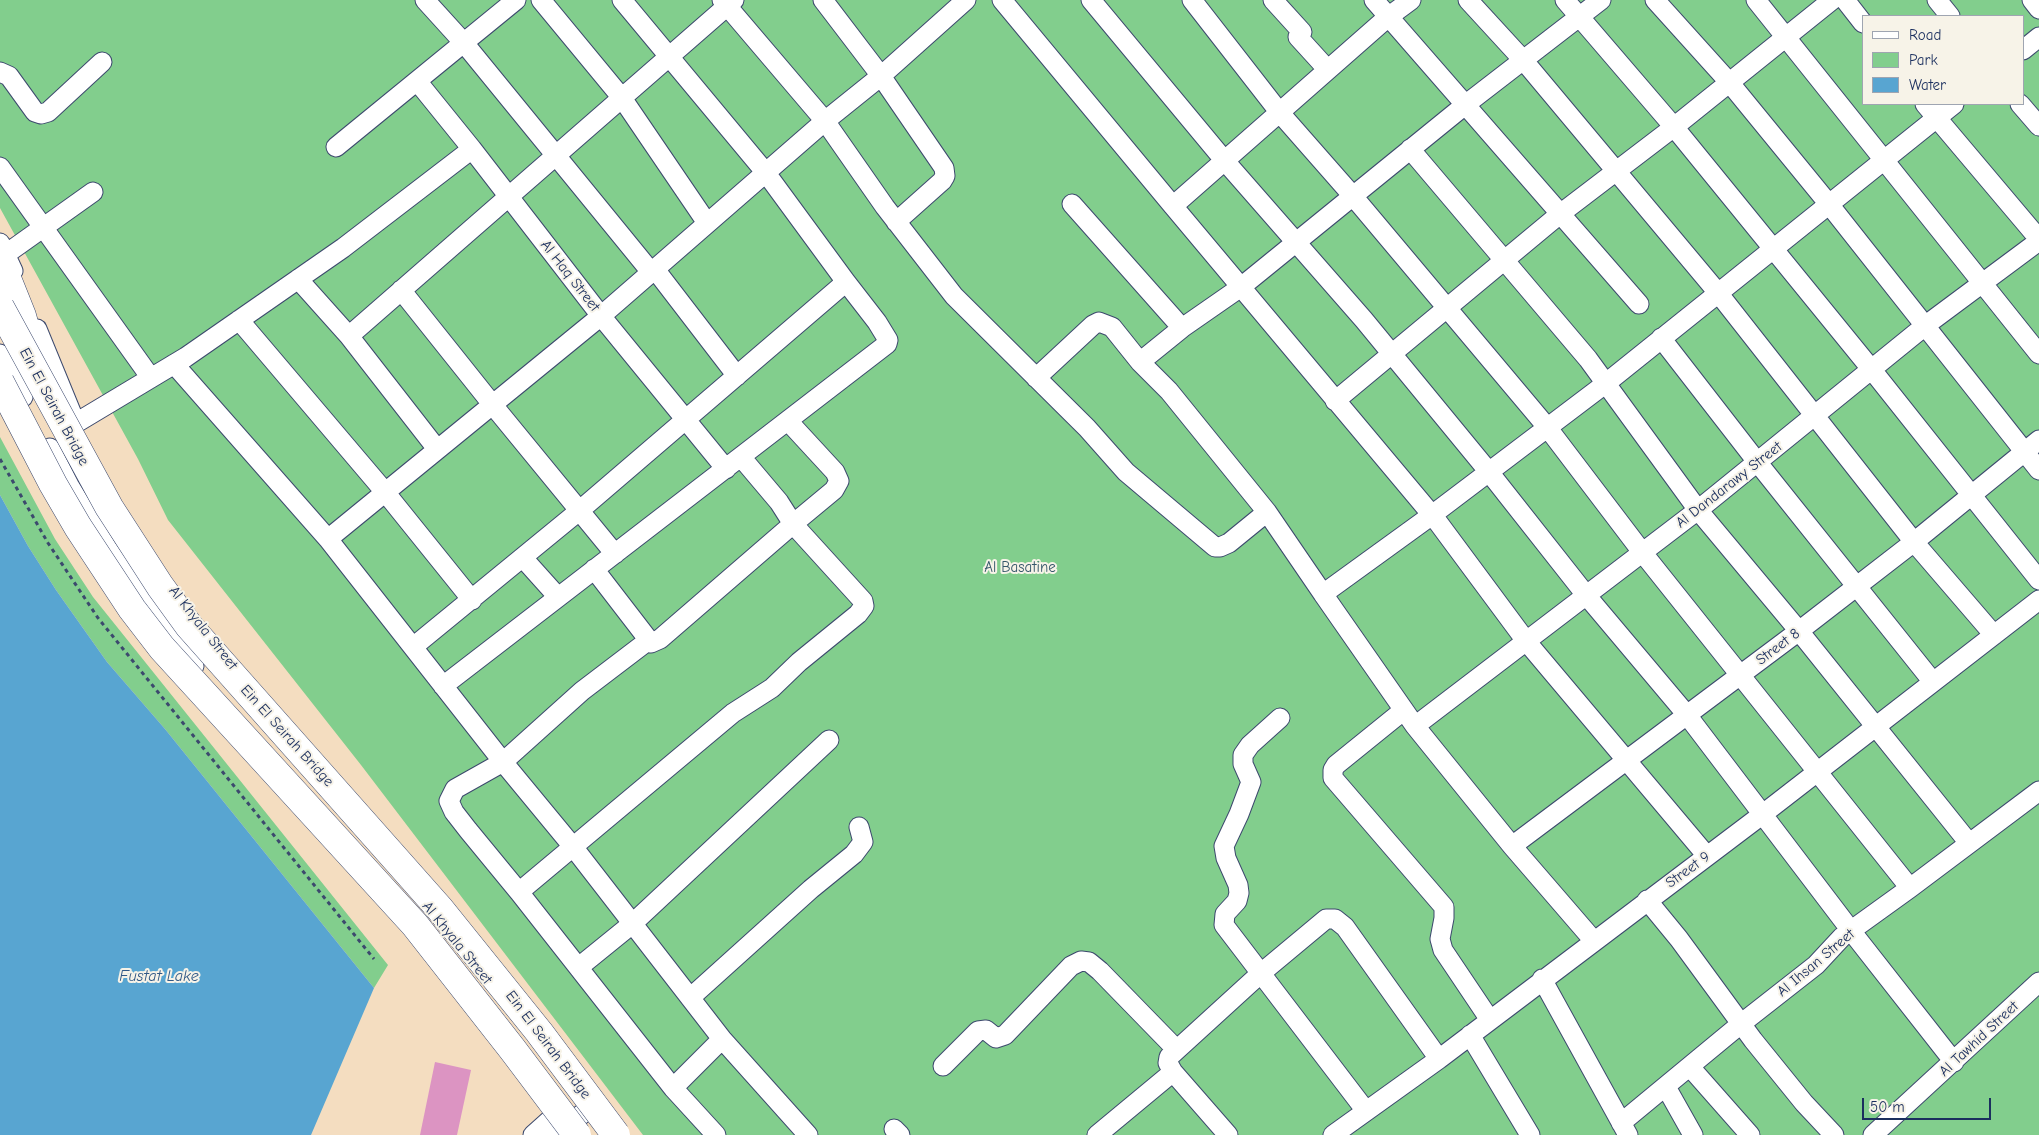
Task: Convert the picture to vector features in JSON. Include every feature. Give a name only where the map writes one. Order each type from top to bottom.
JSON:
[{"type":"highway","points":[[2,253],[26,329],[40,382]]},
{"type":"highway","name":"Ein El Seirah Bridge","points":[[0,307],[109,507],[160,586],[189,626],[440,909],[539,1032],[616,1135]]},
{"type":"highway","name":"Ein El Seirah Bridge","points":[[0,382],[53,484],[78,527],[132,609],[162,648],[415,925],[513,1050],[562,1131]]},
{"type":"street","points":[[425,0],[464,43],[555,155],[653,270],[737,376]]},
{"type":"street","points":[[336,147],[516,0]]},
{"type":"street","points":[[541,0],[622,98],[707,223]]},
{"type":"street","points":[[443,686],[887,344],[888,340],[878,322],[846,282],[766,173],[622,0]]},
{"type":"street","points":[[823,0],[881,76],[942,163],[945,172],[945,176],[936,188],[896,222]]},
{"type":"street","points":[[328,538],[601,316],[825,121],[881,76],[966,0]]},
{"type":"street","points":[[1002,0],[1432,515],[1526,641],[1707,856]]},
{"type":"street","points":[[1091,0],[1224,160],[1297,242],[1391,354],[1489,472],[1586,595],[1687,715],[1852,932],[1954,1062]]},
{"type":"street","points":[[1192,0],[1280,113],[1352,195],[1547,427],[1642,552],[1910,888]]},
{"type":"street","points":[[1273,0],[1302,32],[1298,37],[1328,70]]},
{"type":"street","points":[[1374,0],[1639,304]]},
{"type":"street","points":[[1174,206],[1388,17],[1411,0]]},
{"type":"street","points":[[1468,0],[1524,61],[1719,294],[1914,542],[1994,635]]},
{"type":"street","points":[[1565,0],[1674,127],[1773,248],[2039,580]]},
{"type":"street","points":[[1140,362],[1182,328],[1241,287],[1352,195],[1601,0]]},
{"type":"street","points":[[1655,0],[1729,82],[1828,203],[2039,470]]},
{"type":"street","points":[[1756,0],[2039,354]]},
{"type":"street","points":[[1335,401],[1560,214],[1674,127],[1832,0]]},
{"type":"street","points":[[1845,0],[1862,22]]},
{"type":"street","points":[[1936,0],[1949,15]]},
{"type":"street","points":[[2032,0],[2039,9]]},
{"type":"street","points":[[349,336],[670,57],[728,2],[825,121],[896,222],[954,296],[1087,428],[1126,472],[1215,547],[1229,543],[1267,512]]},
{"type":"street","points":[[2024,49],[2039,37]]},
{"type":"street","points":[[0,72],[9,76],[35,112],[41,114],[48,112],[102,62]]},
{"type":"street","name":"Al Haq Street","points":[[417,81],[601,316],[726,469]]},
{"type":"street","points":[[1323,594],[1432,515],[1605,384],[1719,294],[1828,203],[1884,160],[1931,111],[1951,105]]},
{"type":"street","points":[[2021,105],[2039,126]]},
{"type":"street","points":[[1931,111],[2039,240]]},
{"type":"street","points":[[76,423],[174,364],[239,320],[343,248],[472,149]]},
{"type":"street","points":[[1410,149],[1588,359],[1698,510],[1799,631],[1969,844]]},
{"type":"street","points":[[0,167],[151,378]]},
{"type":"street","points":[[2,253],[43,228],[93,192]]},
{"type":"street","points":[[1072,204],[1182,328]]},
{"type":"street","name":"Al Dandarawy Street","points":[[1415,726],[1758,464],[1926,325],[2039,240]]},
{"type":"street","name":"Al Khyala Street","points":[[2,253],[76,423],[102,476],[134,534],[173,591],[497,992],[605,1135]]},
{"type":"street","points":[[298,279],[349,336],[437,449]]},
{"type":"street","points":[[413,647],[579,511],[846,282]]},
{"type":"street","points":[[402,290],[492,404],[615,554]]},
{"type":"street","points":[[239,320],[385,492],[472,600]]},
{"type":"street","points":[[1036,378],[1083,333],[1099,322],[1112,327],[1140,362],[1169,391],[1267,512],[1415,726],[1512,846],[1594,941]]},
{"type":"street","points":[[1661,338],[1758,464],[1933,682]]},
{"type":"street","name":"Al Khyala Street","points":[[0,354],[70,487],[150,610],[254,742],[472,1011],[562,1131]]},
{"type":"street","points":[[174,364],[328,538],[502,762],[574,848],[722,1039],[808,1135]]},
{"type":"street","points":[[594,569],[648,640],[653,643],[660,639],[834,490],[839,481],[835,472],[788,421]]},
{"type":"street","name":"Street 8","points":[[1512,846],[1799,631],[1914,542],[2039,440]]},
{"type":"street","points":[[519,892],[574,848],[733,713],[772,688],[858,614],[864,606],[863,602],[793,524],[779,502],[741,457]]},
{"type":"street","points":[[523,558],[558,597]]},
{"type":"street","name":"Street 9","points":[[1336,1134],[1439,1059],[1542,979],[1763,814],[2039,600]]},
{"type":"street","points":[[648,640],[582,691],[502,762],[455,789],[449,801],[454,812],[468,830],[674,1088],[716,1135]]},
{"type":"street","points":[[1404,710],[1336,765],[1333,770],[1333,778],[1444,908],[1440,939],[1443,950],[1490,1020]]},
{"type":"street","points":[[1280,718],[1250,745],[1242,755],[1243,764],[1251,782],[1224,846],[1226,858],[1238,885],[1236,901],[1225,914],[1224,925],[1366,1111]]},
{"type":"street","points":[[578,967],[632,924],[829,740]]},
{"type":"street","name":"Al Ihsan Street","points":[[1625,1129],[1666,1087],[1742,1023],[1806,974],[1833,945],[2039,790]]},
{"type":"street","points":[[690,998],[811,889],[861,847],[863,842],[859,827]]},
{"type":"street","points":[[1647,900],[1804,1102],[1834,1135]]},
{"type":"street","points":[[1228,1135],[1173,1072],[1168,1063],[1169,1057],[1260,974],[1326,919],[1335,919],[1344,927],[1439,1059]]},
{"type":"street","points":[[943,1066],[978,1031],[986,1030],[996,1038],[1005,1035],[1071,966],[1081,961],[1089,962],[1100,971],[1176,1049]]},
{"type":"street","points":[[1542,979],[1625,1129]]},
{"type":"street","name":"Al Tawhid Street","points":[[1873,1135],[2039,982]]},
{"type":"street","points":[[1470,1035],[1530,1135]]},
{"type":"street","points":[[674,1088],[722,1039]]},
{"type":"street","points":[[1690,1067],[1750,1135]]},
{"type":"street","points":[[1097,1135],[1173,1072]]},
{"type":"street","points":[[1666,1087],[1693,1135]]},
{"type":"street","points":[[532,1135],[562,1131],[587,1110]]},
{"type":"path","points":[[0,459],[48,543],[98,618],[374,959]]},
{"type":"green space","name":"Al Basatine","points":[[0,0],[2039,0],[2039,1135],[643,1135],[361,765],[168,520],[138,459],[0,208]]},
{"type":"green space","points":[[0,437],[55,539],[93,597],[388,965],[374,988],[165,729],[107,662],[56,590],[28,546],[0,495]]},
{"type":"water","name":"Fustat Lake","points":[[0,495],[28,546],[56,590],[107,662],[165,729],[374,988],[311,1135],[0,1135]]},
{"type":"building","points":[[435,1062],[471,1070],[457,1135],[420,1135]]}]
